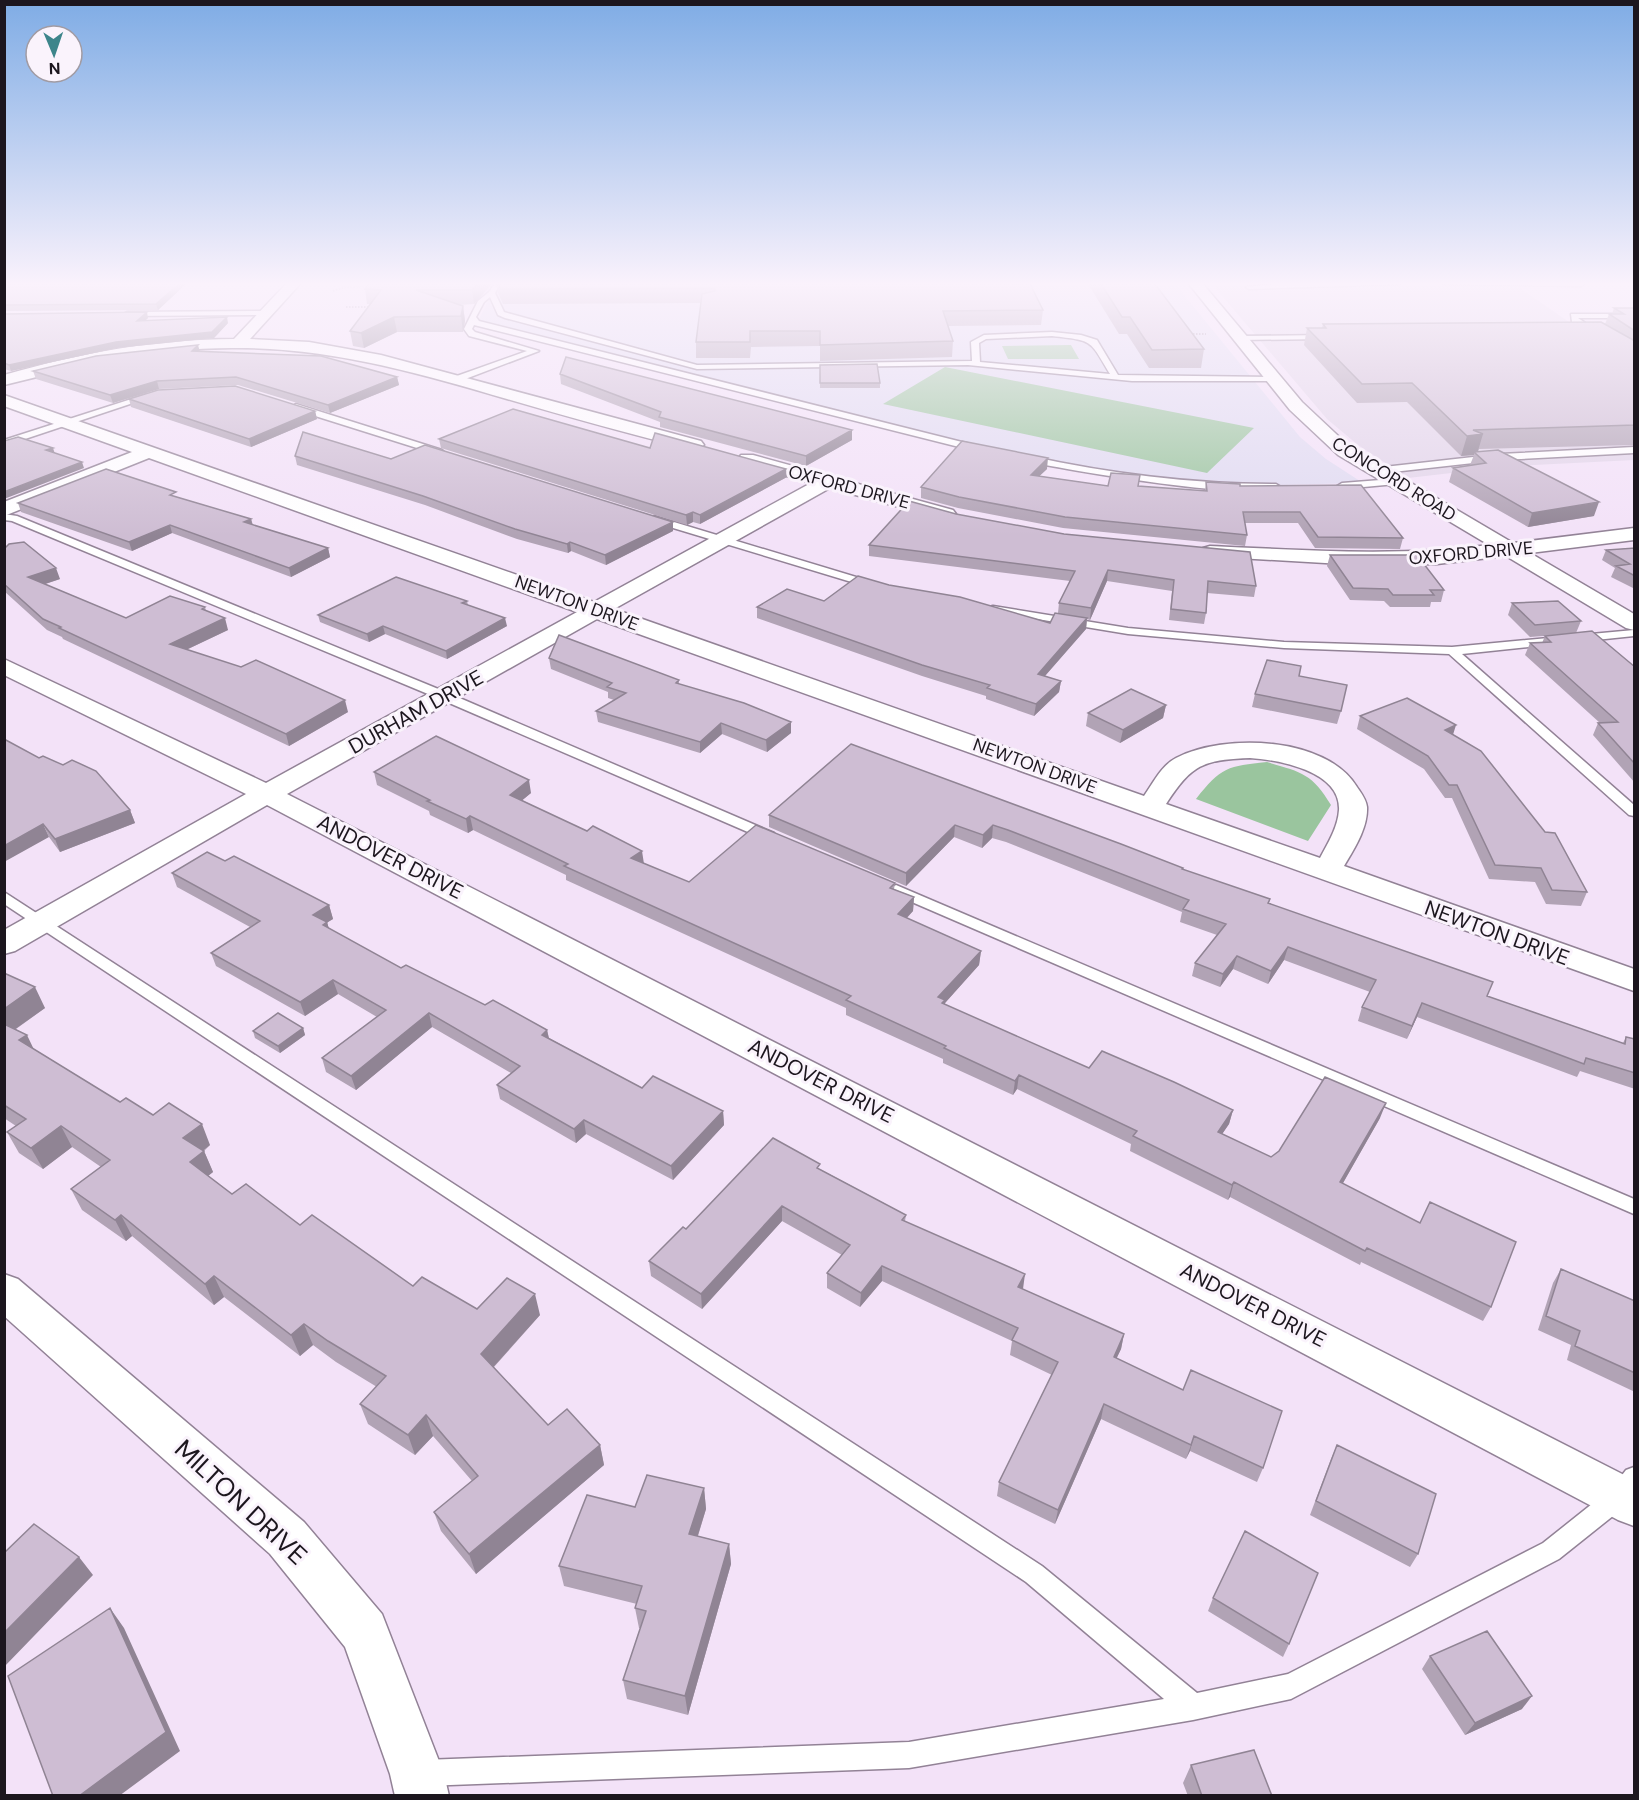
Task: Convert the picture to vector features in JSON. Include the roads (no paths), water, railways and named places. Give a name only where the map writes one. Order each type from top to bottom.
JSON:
[{"type":"street","name":"OXFORD DRIVE","points":[[4,380],[51,368]]},
{"type":"street","name":"OXFORD DRIVE","points":[[415,368],[967,518]]},
{"type":"street","name":"CONCORD ROAD","points":[[1264,368],[1319,430],[1344,451],[1635,623]]},
{"type":"street","name":"NEWTON DRIVE","points":[[4,400],[1635,980]]},
{"type":"street","points":[[4,510],[34,495],[150,451]]},
{"type":"street","name":"DURHAM DRIVE","points":[[4,944],[267,794],[599,611],[828,481]]},
{"type":"street","name":"OXFORD DRIVE","points":[[1195,551],[1359,559],[1437,558],[1510,551],[1635,534]]},
{"type":"street","name":"ANDOVER DRIVE","points":[[4,666],[267,794],[1630,1493]]},
{"type":"street","points":[[1150,807],[1182,764],[1221,750],[1267,750],[1305,759],[1337,778],[1353,801],[1351,824],[1327,872]]},
{"type":"street","name":"MILTON DRIVE","points":[[4,1291],[287,1538],[364,1632],[420,1785]]},
{"type":"lane","points":[[457,379],[488,368]]},
{"type":"lane","points":[[659,368],[992,452]]},
{"type":"lane","points":[[1023,368],[1116,378],[1273,379]]},
{"type":"lane","points":[[1110,368],[1116,378]]},
{"type":"lane","points":[[4,443],[159,393]]},
{"type":"lane","points":[[282,403],[449,455]]},
{"type":"lane","points":[[1375,471],[1500,457],[1635,450]]},
{"type":"lane","points":[[1014,456],[1068,468],[1163,480],[1287,486]]},
{"type":"lane","points":[[1335,486],[1393,482]]},
{"type":"lane","points":[[4,517],[14,518],[444,696],[786,843]]},
{"type":"lane","points":[[646,517],[878,586]]},
{"type":"lane","points":[[980,607],[1150,633],[1284,645],[1452,651],[1635,633]]},
{"type":"lane","points":[[1452,651],[1635,812]]},
{"type":"lane","points":[[885,885],[1635,1207]]},
{"type":"lane","points":[[4,897],[1034,1574],[1193,1707]]},
{"type":"lane","points":[[420,1785],[909,1755],[1193,1707],[1291,1686],[1551,1551],[1630,1493]]}]
